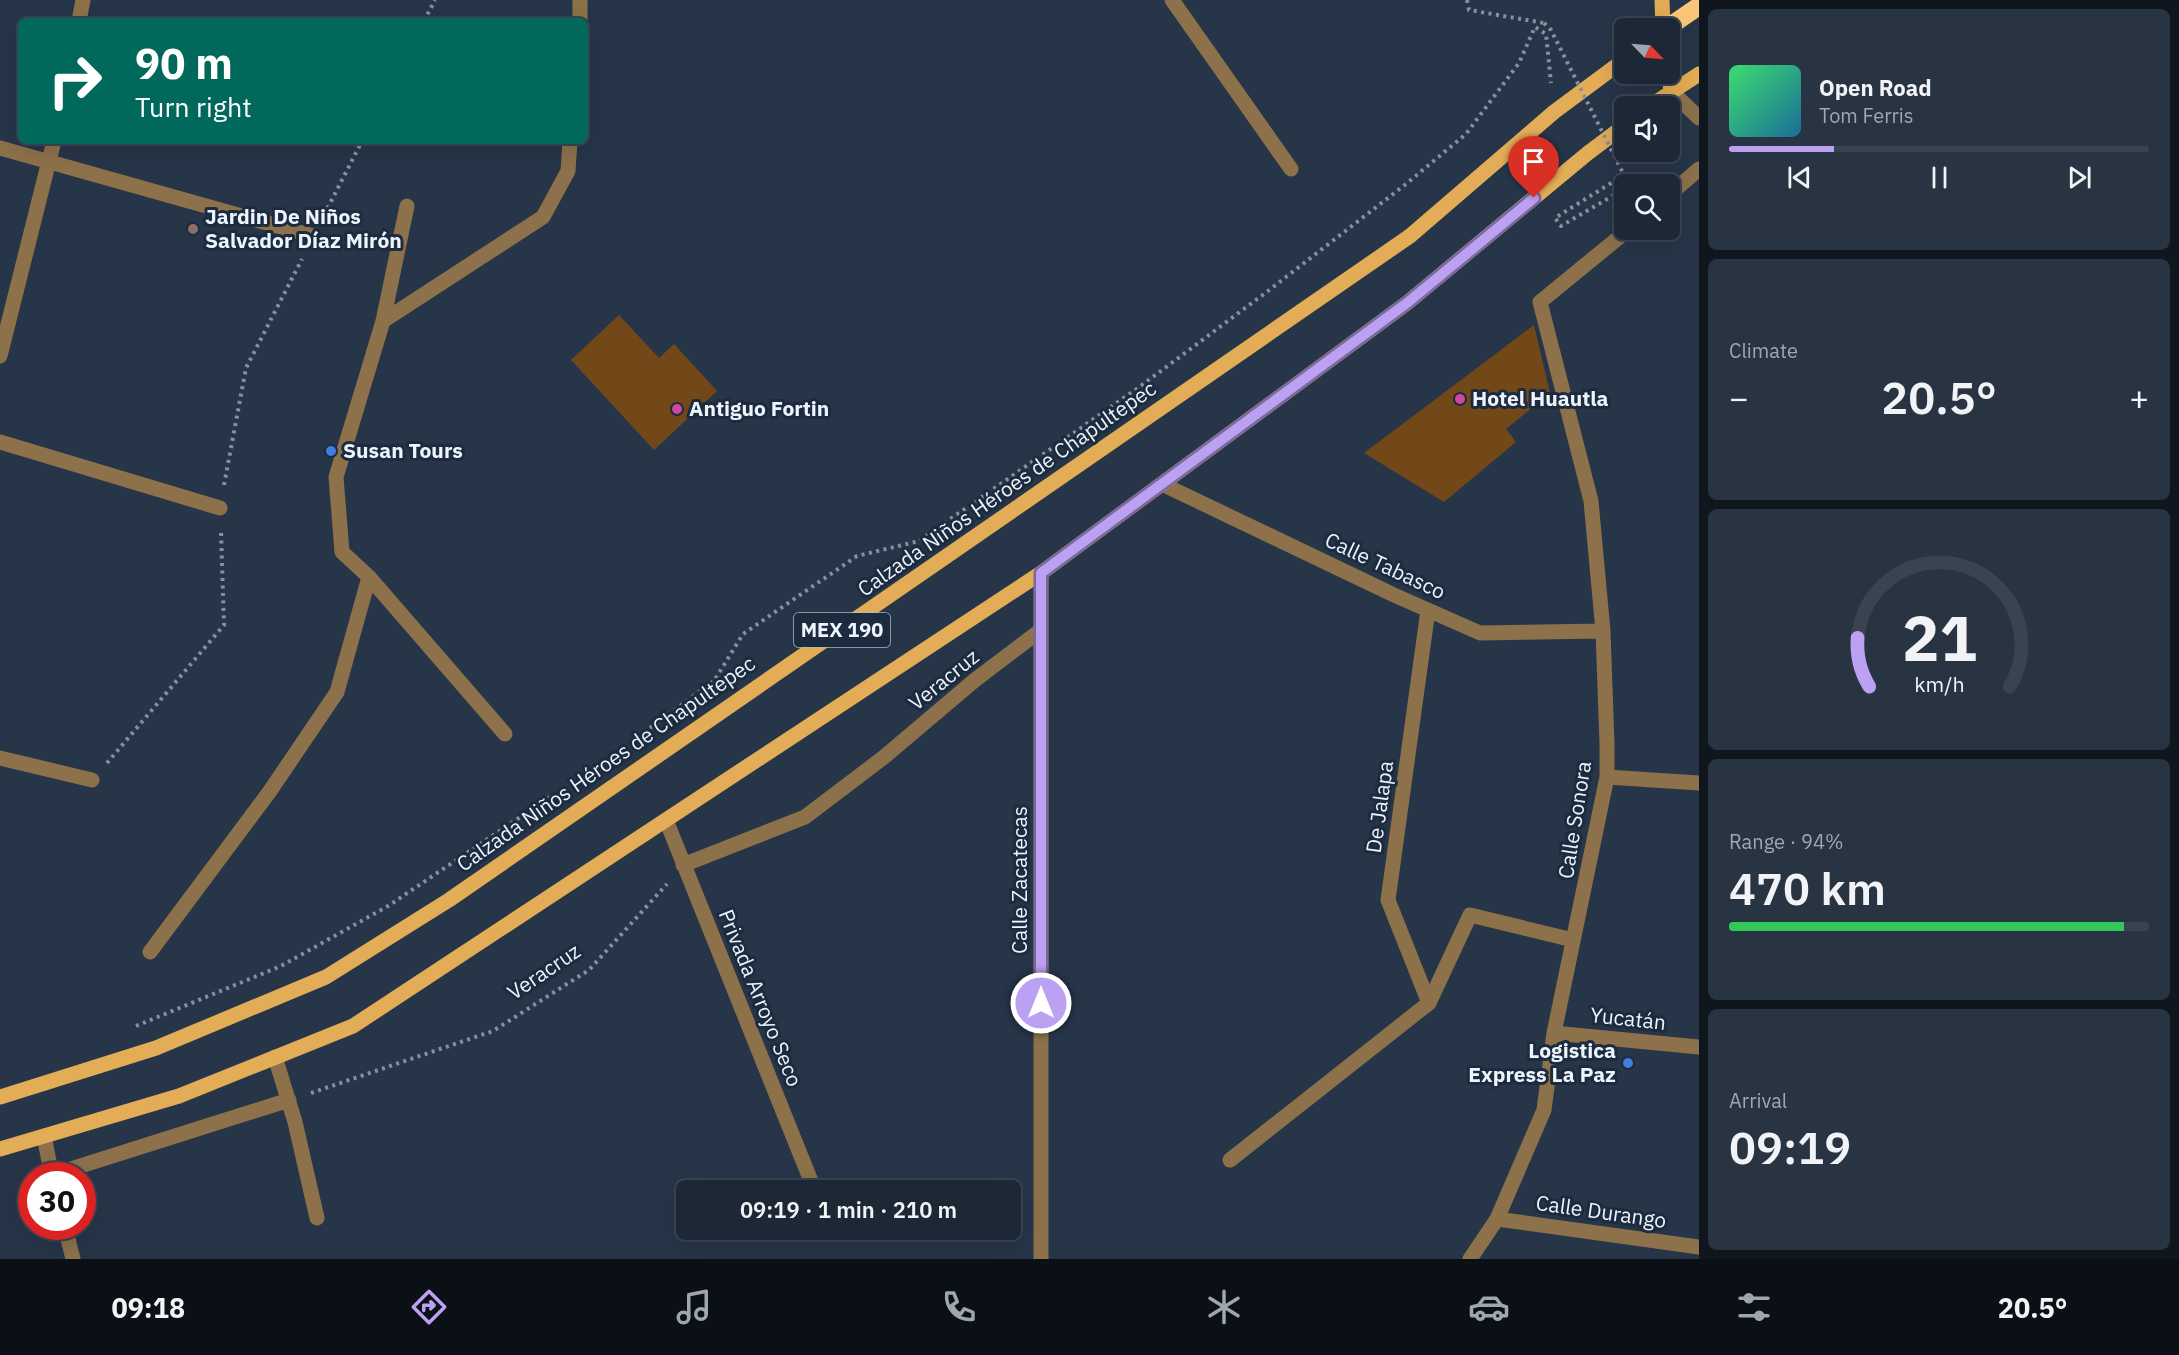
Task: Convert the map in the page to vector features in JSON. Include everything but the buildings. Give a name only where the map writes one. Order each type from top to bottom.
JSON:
[{"type":"highway","points":[[1680,18],[1699,5]]},
{"type":"main road","points":[[1662,0],[1664,18]]},
{"type":"main road","name":"Calzada Niños Héroes de Chapultepec","points":[[0,1097],[156,1048],[326,977],[439,906],[1401,243],[1554,112],[1614,67]]},
{"type":"main road","points":[[1664,96],[1699,74]]},
{"type":"main road","points":[[1670,84],[1671,91]]},
{"type":"main road","name":"MEX 190","points":[[0,1149],[180,1096],[353,1026],[1041,573],[1407,303],[1614,134]]},
{"type":"street","points":[[80,18],[83,0]]},
{"type":"street","points":[[580,0],[580,18]]},
{"type":"street","points":[[1172,0],[1292,169]]},
{"type":"street","points":[[1671,91],[1699,118]]},
{"type":"street","points":[[0,356],[53,144]]},
{"type":"street","points":[[383,321],[543,217],[568,171],[570,144]]},
{"type":"street","points":[[0,148],[50,164],[313,236]]},
{"type":"street","points":[[1680,185],[1699,169]]},
{"type":"street","points":[[407,206],[383,321],[336,477],[342,552],[369,577],[505,734]]},
{"type":"street","name":"Calle Sonora","points":[[1470,1259],[1497,1219],[1544,1110],[1554,1033],[1607,777],[1603,631],[1591,501],[1540,302],[1615,240]]},
{"type":"street","points":[[0,442],[220,508]]},
{"type":"street","name":"Calle Tabasco","points":[[1162,484],[1480,633],[1603,631]]},
{"type":"street","name":"Calle Zacatecas","points":[[1041,573],[1041,1259]]},
{"type":"street","points":[[150,952],[270,791],[337,692],[369,577]]},
{"type":"street","name":"De Jalapa","points":[[1428,610],[1388,900],[1430,1003]]},
{"type":"street","name":"Veracruz","points":[[683,865],[806,817],[884,757],[975,680],[1041,630]]},
{"type":"street","points":[[0,758],[92,780]]},
{"type":"street","points":[[1607,777],[1699,783]]},
{"type":"street","name":"Privada Arroyo Seco","points":[[666,820],[811,1180]]},
{"type":"street","points":[[1230,1160],[1430,1003],[1470,915],[1573,940]]},
{"type":"street","name":"Yucatán","points":[[1554,1033],[1699,1047]]},
{"type":"street","points":[[275,1057],[289,1100],[316,1218]]},
{"type":"street","points":[[96,1162],[289,1100]]},
{"type":"street","points":[[44,1136],[49,1162]]},
{"type":"street","name":"Calle Durango","points":[[1497,1219],[1699,1247]]},
{"type":"street","points":[[68,1240],[73,1259]]},
{"type":"path","points":[[426,18],[435,0]]},
{"type":"path","points":[[1467,0],[1469,10],[1544,23],[1551,30],[1623,174]]},
{"type":"path","points":[[642,733],[714,681],[743,634],[856,556],[919,541],[1138,388],[1406,184],[1466,134],[1519,63],[1535,27],[1544,23]]},
{"type":"path","points":[[1535,27],[1546,34],[1554,112]]},
{"type":"path","points":[[92,780],[224,625],[220,508],[246,368],[361,144]]},
{"type":"path","points":[[1614,181],[1555,218],[1561,226],[1614,195]]},
{"type":"path","points":[[134,1027],[291,960],[388,906],[557,792]]},
{"type":"path","name":"Veracruz","points":[[289,1100],[493,1031],[589,970],[683,865]]},
{"type":"place","name":"Jardin De Niños Salvador Díaz Mirón","points":[[193,229]]},
{"type":"place","name":"Hotel Huautla","points":[[1460,399]]},
{"type":"place","name":"Antiguo Fortin","points":[[677,409]]},
{"type":"place","name":"Susan Tours","points":[[331,451]]},
{"type":"place","name":"Logistica Express La Paz","points":[[1628,1063]]},
{"type":"route","points":[[1041,1003],[1041,573],[1407,303],[1534,198]]}]
